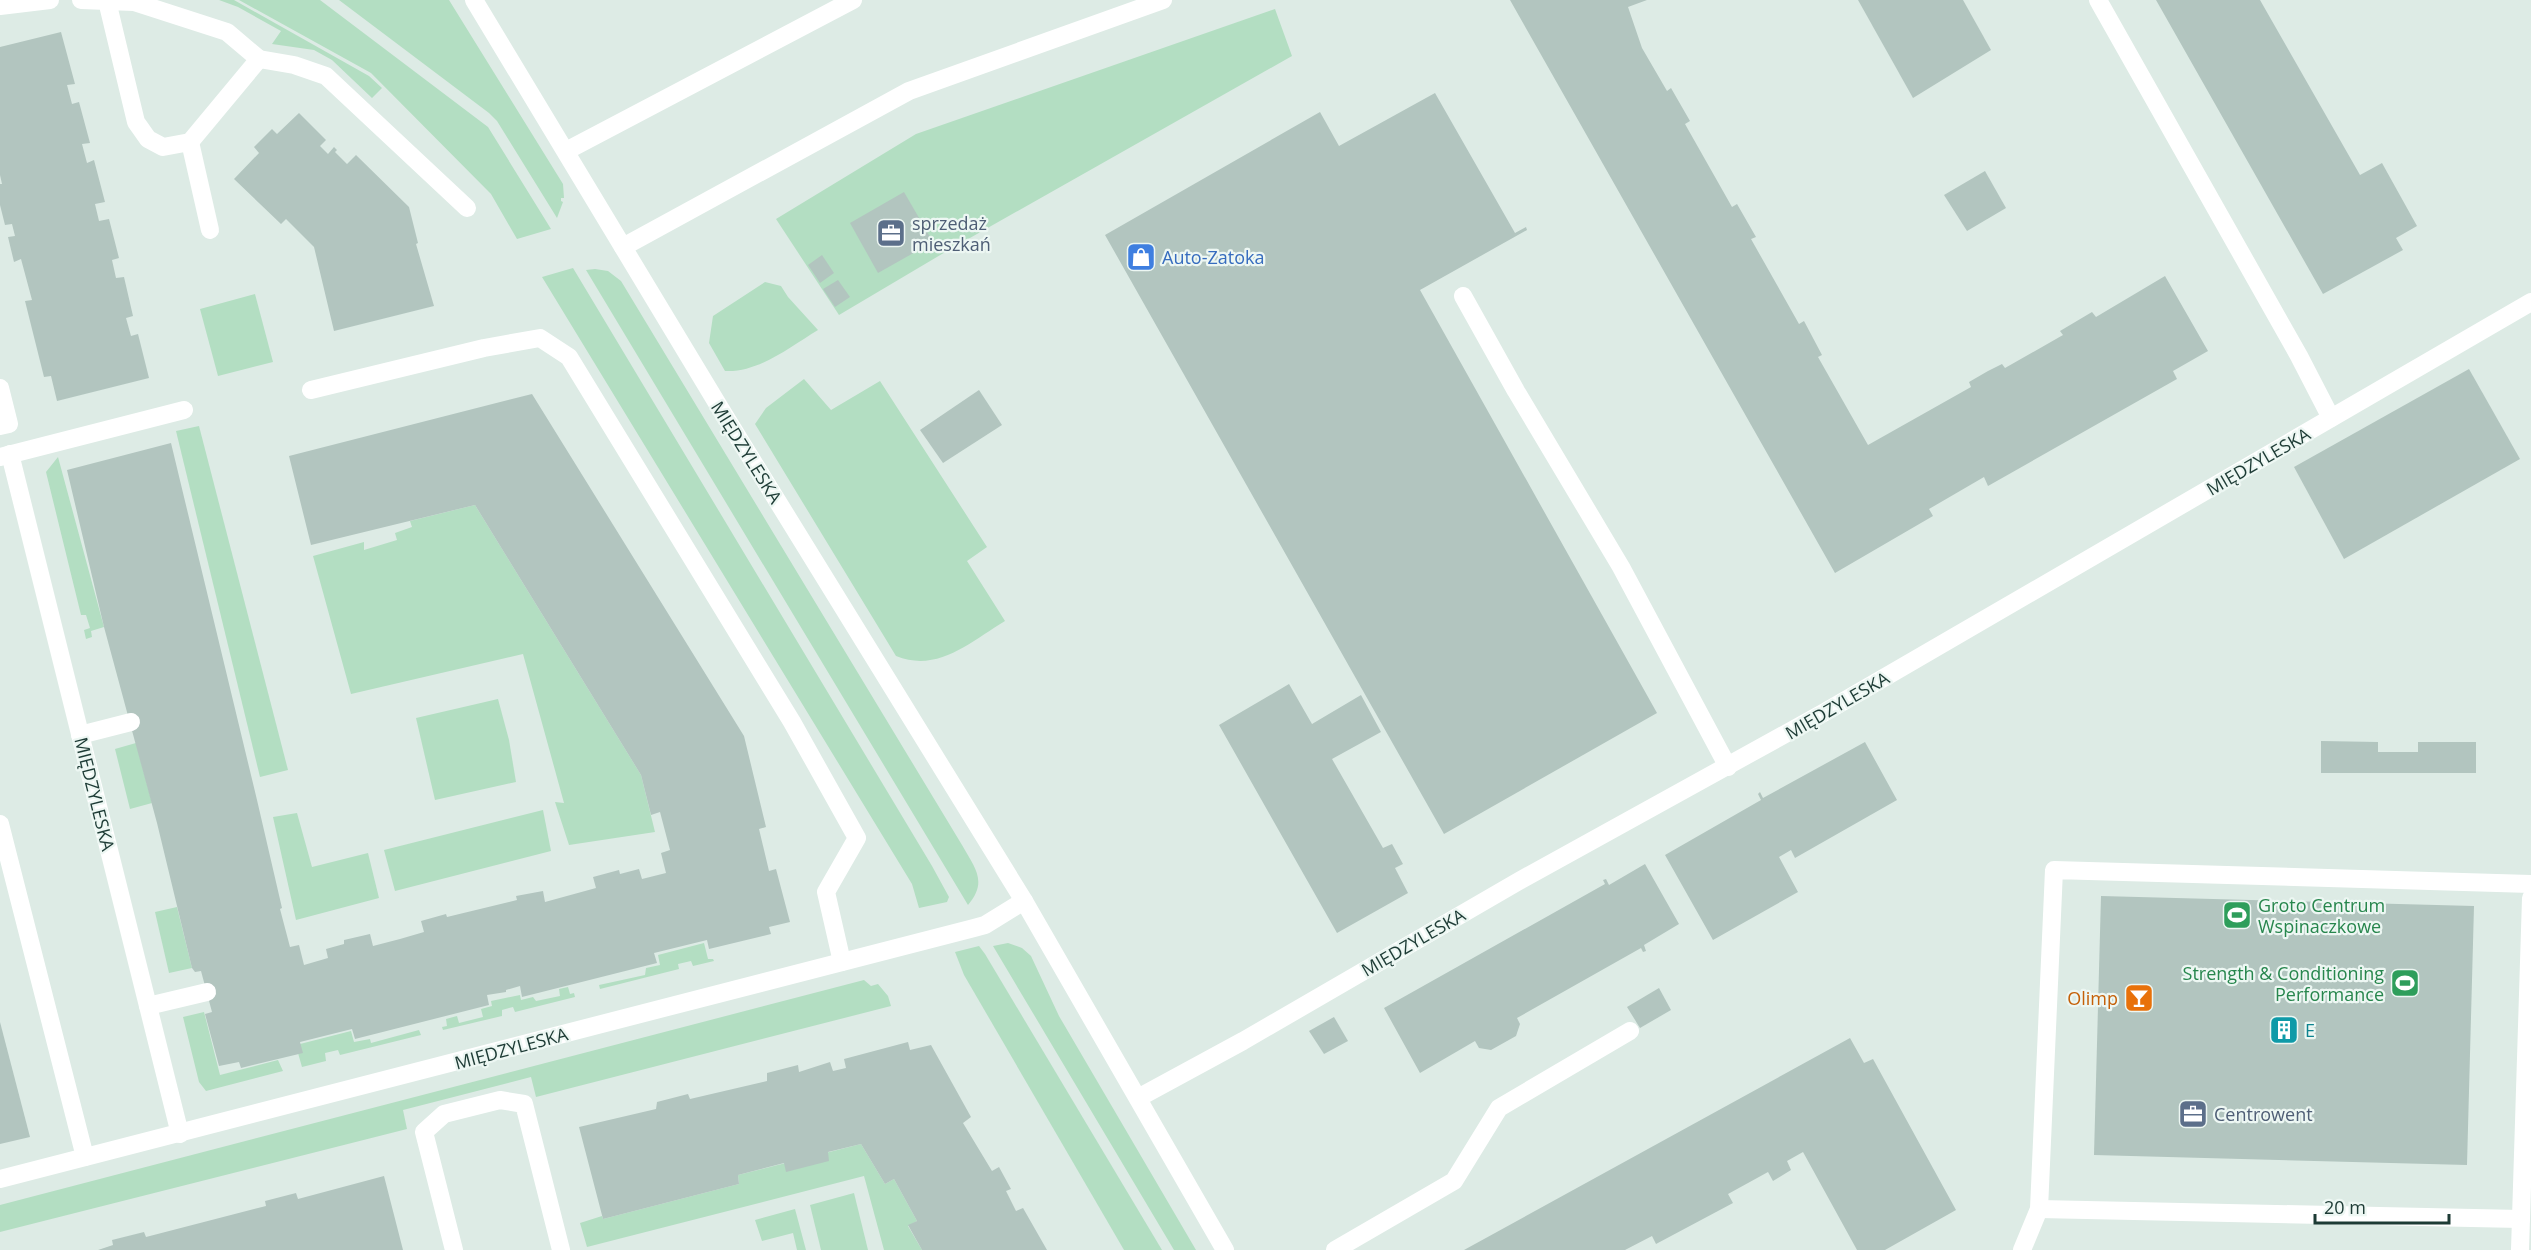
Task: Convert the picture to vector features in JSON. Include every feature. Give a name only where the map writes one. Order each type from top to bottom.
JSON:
[{"type":"street","points":[[0,6],[50,0]]},
{"type":"street","points":[[81,0],[134,2],[227,33],[258,59],[294,65],[326,76],[467,208]]},
{"type":"street","name":"MIĘDZYLESKA","points":[[474,0],[720,408],[1024,901],[1225,1250]]},
{"type":"street","points":[[566,151],[853,0]]},
{"type":"street","points":[[623,247],[909,91],[1163,0]]},
{"type":"street","points":[[2098,0],[2294,347],[2331,418]]},
{"type":"street","points":[[107,1],[136,122],[148,139],[163,147],[190,142],[258,59]]},
{"type":"street","points":[[190,142],[210,230]]},
{"type":"street","points":[[1463,296],[1516,391],[1621,567],[1728,767]]},
{"type":"street","name":"MIĘDZYLESKA","points":[[1138,1098],[1243,1041],[1518,881],[1728,767],[2531,302]]},
{"type":"street","points":[[312,390],[483,348],[540,338],[569,357],[792,722],[857,838],[826,892],[842,962]]},
{"type":"street","points":[[0,388],[9,424],[0,426]]},
{"type":"street","name":"MIĘDZYLESKA","points":[[180,1134],[80,735],[5,456],[183,410]]},
{"type":"street","points":[[80,735],[131,722]]},
{"type":"street","points":[[0,824],[85,1157]]},
{"type":"street","points":[[2022,1250],[2039,1209],[2054,870],[2531,884]]},
{"type":"street","points":[[2520,1250],[2531,898]]},
{"type":"street","name":"MIĘDZYLESKA","points":[[0,1179],[985,925],[1024,901]]},
{"type":"street","points":[[148,1006],[207,992]]},
{"type":"street","points":[[1335,1250],[1454,1181],[1499,1108],[1630,1031]]},
{"type":"street","points":[[454,1250],[424,1132],[444,1114],[500,1100],[524,1104],[561,1250]]},
{"type":"street","points":[[2039,1209],[2521,1219]]},
{"type":"green space","points":[[219,0],[234,0],[369,76],[382,88],[372,98],[332,60],[314,50],[272,44],[281,31],[238,7]]},
{"type":"green space","points":[[239,0],[320,0],[488,127],[551,229],[517,239],[491,194],[371,73]]},
{"type":"green space","points":[[339,0],[449,0],[563,184],[564,198],[561,198],[563,202],[557,218],[497,121],[489,113]]},
{"type":"green space","points":[[1275,9],[1292,56],[947,251],[839,315],[776,219],[916,134]]},
{"type":"green space","points":[[573,268],[932,866],[949,897],[947,902],[919,908],[912,884],[542,277]]},
{"type":"green space","points":[[586,270],[608,271],[621,281],[962,845],[975,868],[978,882],[974,897],[968,905]]},
{"type":"green space","points":[[765,282],[781,286],[818,330],[762,363],[737,371],[725,371],[709,343],[713,316]]},
{"type":"green space","points":[[255,294],[273,362],[218,376],[200,309]]},
{"type":"green space","points":[[804,379],[831,410],[880,381],[987,547],[967,561],[1005,621],[966,646],[940,658],[926,661],[896,656],[755,424],[766,408]]},
{"type":"green space","points":[[199,426],[288,770],[260,777],[176,431]]},
{"type":"green space","points":[[58,457],[104,627],[91,631],[92,637],[86,639],[84,630],[90,628],[86,615],[81,615],[46,472]]},
{"type":"green space","points":[[475,505],[641,775],[655,832],[569,845],[555,802],[564,803],[523,654],[351,694],[313,556],[364,542],[364,550],[397,540],[395,533],[412,527],[410,521]]},
{"type":"green space","points":[[498,699],[509,740],[516,782],[435,800],[416,718]]},
{"type":"green space","points":[[136,743],[152,803],[130,809],[115,749]]},
{"type":"green space","points":[[543,810],[551,851],[395,891],[384,850]]},
{"type":"green space","points":[[297,813],[312,867],[368,853],[379,898],[296,920],[273,817]]},
{"type":"green space","points":[[177,907],[192,968],[169,973],[155,912]]},
{"type":"green space","points":[[704,943],[708,959],[714,961],[693,966],[691,961],[678,964],[679,969],[600,989],[599,985],[645,975],[646,968],[660,965],[658,955]]},
{"type":"green space","points":[[1008,943],[1022,948],[1031,956],[1059,1016],[1196,1250],[1174,1250],[993,946]]},
{"type":"green space","points":[[979,946],[1162,1250],[1124,1250],[964,975],[955,952]]},
{"type":"green space","points":[[864,980],[871,986],[878,984],[888,996],[891,1006],[536,1097],[531,1077],[403,1110],[407,1129],[0,1232],[0,1205]]},
{"type":"green space","points":[[568,987],[570,994],[574,993],[575,997],[515,1012],[513,1007],[502,1010],[502,1016],[443,1030],[442,1027],[447,1026],[446,1019],[457,1016],[459,1023],[483,1017],[481,1009],[492,1006],[491,1001],[520,995],[521,1000],[533,997],[536,1001],[560,996],[559,989]]},
{"type":"green space","points":[[204,1012],[220,1075],[278,1060],[283,1071],[206,1091],[199,1082],[183,1017]]},
{"type":"green space","points":[[419,1030],[421,1035],[340,1055],[338,1050],[325,1053],[326,1061],[302,1067],[298,1053],[300,1044],[351,1031],[354,1042],[370,1039],[371,1043]]},
{"type":"green space","points":[[861,1144],[885,1184],[894,1179],[917,1221],[908,1226],[922,1250],[884,1250],[864,1176],[587,1247],[580,1223],[739,1184],[738,1175]]},
{"type":"green space","points":[[854,1193],[868,1250],[821,1250],[810,1205]]},
{"type":"green space","points":[[795,1209],[806,1250],[797,1250],[793,1233],[762,1241],[755,1220]]},
{"type":"building","points":[[1510,0],[1647,0],[1628,7],[1642,48],[1667,91],[1671,88],[1690,121],[1685,124],[1732,207],[1737,204],[1756,237],[1751,239],[1799,324],[1804,321],[1822,355],[1818,357],[1868,445],[1971,387],[1969,382],[1988,371],[2002,364],[2005,368],[2063,335],[2060,331],[2092,312],[2096,317],[2165,276],[2208,351],[2173,371],[2177,379],[1988,486],[1984,477],[1929,509],[1933,516],[1835,573]]},
{"type":"building","points":[[1858,0],[1963,0],[1991,50],[1913,98]]},
{"type":"building","points":[[2156,0],[2260,0],[2360,175],[2382,163],[2417,226],[2396,238],[2403,250],[2323,294]]},
{"type":"building","points":[[61,32],[75,84],[67,85],[72,104],[79,102],[90,143],[82,144],[87,163],[94,160],[105,202],[95,204],[99,221],[109,219],[119,258],[112,260],[116,278],[124,277],[133,316],[126,318],[131,336],[138,334],[149,378],[57,401],[51,376],[44,377],[25,301],[32,300],[21,259],[14,262],[8,237],[15,236],[12,224],[5,225],[0,205],[0,184],[2,184],[0,175],[0,47]]},
{"type":"building","points":[[1435,93],[1515,233],[1526,227],[1527,230],[1420,290],[1657,713],[1444,834],[1105,235],[1320,112],[1339,146]]},
{"type":"building","points":[[299,113],[326,140],[320,146],[328,154],[334,147],[337,150],[335,152],[347,164],[356,155],[409,207],[418,243],[416,244],[434,306],[334,331],[314,247],[286,219],[281,224],[234,179],[259,153],[254,147],[272,129],[277,134]]},
{"type":"building","points":[[1985,171],[2006,208],[1967,231],[1944,195]]},
{"type":"building","name":"sprzedaż mieszkań","points":[[904,192],[933,242],[878,273],[850,223]]},
{"type":"building","points":[[822,255],[834,273],[820,283],[808,265]]},
{"type":"building","points":[[838,280],[850,297],[835,307],[823,289]]},
{"type":"building","points":[[2469,369],[2520,459],[2344,559],[2294,467]]},
{"type":"building","points":[[979,390],[1002,425],[943,463],[920,430]]},
{"type":"building","points":[[532,394],[744,736],[766,827],[759,829],[769,871],[776,869],[790,922],[769,927],[771,934],[709,949],[707,940],[654,953],[657,963],[522,997],[520,986],[506,990],[506,992],[487,995],[489,1005],[355,1039],[352,1029],[300,1042],[303,1053],[241,1068],[239,1062],[219,1066],[205,1014],[212,1012],[201,971],[195,972],[192,968],[157,823],[104,627],[67,470],[171,443],[257,800],[282,908],[280,909],[290,947],[299,945],[304,965],[328,958],[326,949],[344,944],[344,940],[370,934],[373,946],[424,932],[421,921],[517,900],[516,896],[543,891],[545,902],[596,888],[593,877],[619,870],[620,874],[639,869],[642,879],[666,873],[661,853],[670,850],[660,812],[651,815],[641,775],[475,505],[311,545],[289,456]]},
{"type":"building","points":[[1289,684],[1312,724],[1361,695],[1381,732],[1332,759],[1383,848],[1392,844],[1403,864],[1395,868],[1408,893],[1337,933],[1219,725]]},
{"type":"building","points":[[2321,741],[2378,742],[2378,752],[2418,752],[2418,742],[2476,742],[2476,773],[2321,773]]},
{"type":"building","points":[[1865,742],[1897,800],[1795,858],[1791,850],[1779,857],[1798,892],[1713,940],[1665,855],[1761,800],[1758,794],[1760,792],[1763,798]]},
{"type":"building","points":[[1645,864],[1679,924],[1644,945],[1646,951],[1643,952],[1641,948],[1517,1018],[1520,1024],[1516,1036],[1491,1050],[1479,1048],[1475,1041],[1420,1073],[1384,1008],[1605,884],[1603,880],[1606,879],[1609,885]]},
{"type":"building","name":"E","points":[[2101,896],[2474,906],[2467,1165],[2094,1155]]},
{"type":"building","points":[[1659,988],[1671,1010],[1640,1028],[1627,1007]]},
{"type":"building","points":[[1334,1017],[1348,1041],[1324,1054],[1309,1031]]},
{"type":"building","points":[[0,1022],[30,1137],[0,1144]]},
{"type":"building","points":[[1850,1038],[1864,1063],[1873,1059],[1956,1210],[1885,1250],[1857,1250],[1803,1152],[1787,1161],[1791,1170],[1773,1181],[1768,1172],[1728,1194],[1733,1203],[1656,1244],[1652,1236],[1625,1250],[1464,1250]]},
{"type":"building","points":[[908,1042],[910,1050],[931,1045],[971,1117],[963,1123],[992,1171],[999,1167],[1011,1189],[1006,1191],[1016,1211],[1023,1208],[1047,1250],[922,1250],[908,1225],[917,1221],[894,1179],[885,1184],[861,1144],[828,1152],[829,1161],[786,1172],[784,1163],[738,1175],[739,1184],[603,1219],[579,1127],[656,1109],[657,1102],[688,1094],[690,1099],[767,1081],[767,1073],[798,1065],[799,1072],[830,1062],[833,1071],[846,1068],[844,1059]]},
{"type":"building","points":[[384,1176],[403,1250],[98,1250],[113,1245],[112,1240],[144,1232],[146,1237],[266,1206],[265,1201],[296,1193],[298,1199]]},
{"type":"place","name":"sprzedaż mieszkań","points":[[891,233]]},
{"type":"place","name":"Auto-Zatoka","points":[[1141,257]]},
{"type":"place","name":"Groto Centrum Wspinaczkowe","points":[[2237,915]]},
{"type":"place","name":"Strength & Conditioning Performance","points":[[2405,983]]},
{"type":"place","name":"Olimp","points":[[2139,998]]},
{"type":"place","name":"E","points":[[2284,1030]]},
{"type":"place","name":"Centrowent","points":[[2193,1114]]}]
